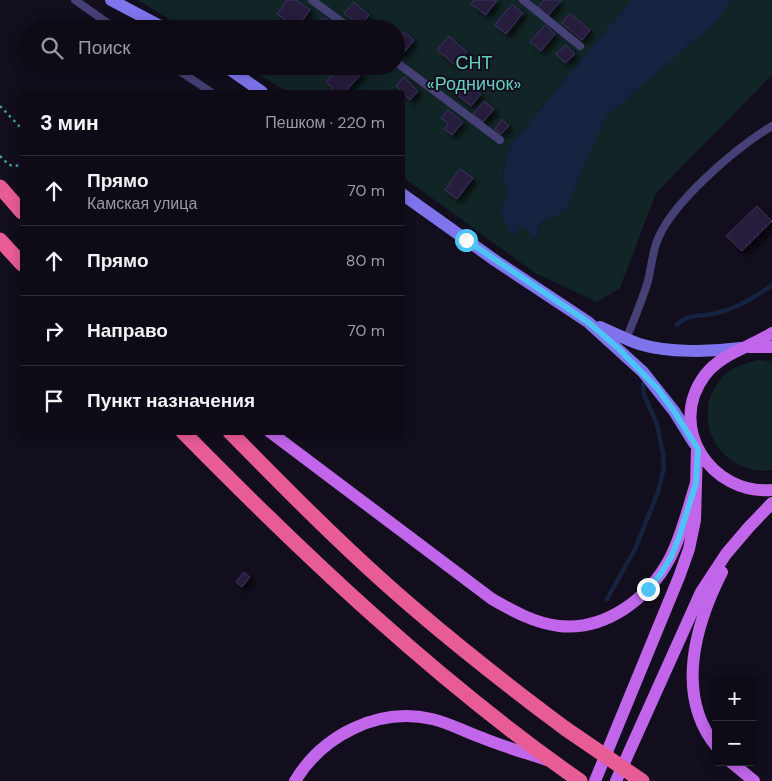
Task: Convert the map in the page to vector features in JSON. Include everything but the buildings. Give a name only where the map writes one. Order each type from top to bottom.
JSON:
[{"type":"highway","points":[[4,191],[20,210]]},
{"type":"highway","points":[[0,240],[20,262]]},
{"type":"highway","points":[[186,435],[299,547],[365,608],[464,693],[552,762],[580,781]]},
{"type":"highway","points":[[233,435],[328,529],[415,610],[566,729],[642,781]]},
{"type":"main road","points":[[4,191],[20,206]]},
{"type":"main road","points":[[772,333],[722,359],[708,372],[697,388],[691,412],[693,438],[711,468],[730,482],[752,490],[772,490]]},
{"type":"main road","points":[[744,348],[757,346],[772,347]]},
{"type":"main road","points":[[274,435],[492,599],[527,618],[559,626],[578,626],[607,618],[621,612],[648,589],[660,575],[671,557],[696,483]]},
{"type":"main road","points":[[595,781],[679,578],[689,548],[695,520],[698,449]]},
{"type":"main road","points":[[616,781],[701,592],[726,554],[772,504]]},
{"type":"main road","points":[[712,740],[701,724],[695,704],[692,684],[693,659],[697,638],[713,589],[749,527]]},
{"type":"main road","points":[[295,781],[307,764],[337,736],[377,719],[394,717],[412,716],[437,720],[511,749],[552,762]]},
{"type":"main road","points":[[736,766],[754,781]]},
{"type":"street","points":[[111,0],[149,20]]},
{"type":"street","points":[[238,75],[259,90]]},
{"type":"street","points":[[405,196],[588,322],[643,372],[674,411],[698,449]]},
{"type":"street","points":[[588,322],[640,344],[671,349],[721,350],[744,348]]},
{"type":"lane","points":[[75,0],[103,20]]},
{"type":"lane","points":[[312,0],[339,20]]},
{"type":"lane","points":[[523,0],[580,46]]},
{"type":"lane","points":[[405,69],[500,140]]},
{"type":"lane","points":[[186,75],[208,90]]},
{"type":"lane","points":[[196,82],[213,90]]},
{"type":"lane","points":[[626,338],[642,302],[656,243],[669,220],[722,162],[754,137],[772,126]]},
{"type":"path","points":[[0,106],[20,127]]},
{"type":"path","points":[[0,156],[9,165],[20,166]]},
{"type":"green space","name":"СНТ «Родничок»","points":[[138,0],[631,0],[511,145],[509,150],[504,174],[507,192],[505,209],[509,226],[513,236],[521,226],[526,228],[535,241],[537,232],[543,222],[566,209],[606,117],[717,21],[732,0],[772,0],[772,75],[656,193],[620,288],[597,302],[535,273],[405,178],[405,90],[284,90],[260,75],[405,75],[405,20],[170,20]]},
{"type":"green space","points":[[759,360],[772,361],[772,470],[752,469],[735,463],[722,452],[713,438],[708,422],[708,405],[715,388],[727,373],[738,366]]},
{"type":"water","points":[[631,0],[732,0],[717,21],[606,117],[566,209],[560,214],[542,222],[535,241],[526,228],[521,227],[513,236],[502,215],[507,192],[504,168],[511,145]]},
{"type":"waterway","points":[[677,325],[689,317],[713,314],[737,306],[752,299],[772,285]]},
{"type":"waterway","points":[[607,599],[635,549],[658,492],[664,467],[657,424],[644,395],[643,384]]},
{"type":"route","points":[[466,240],[588,322],[632,360],[657,388],[698,449],[696,483],[679,537],[671,557],[660,575],[648,589]]}]
